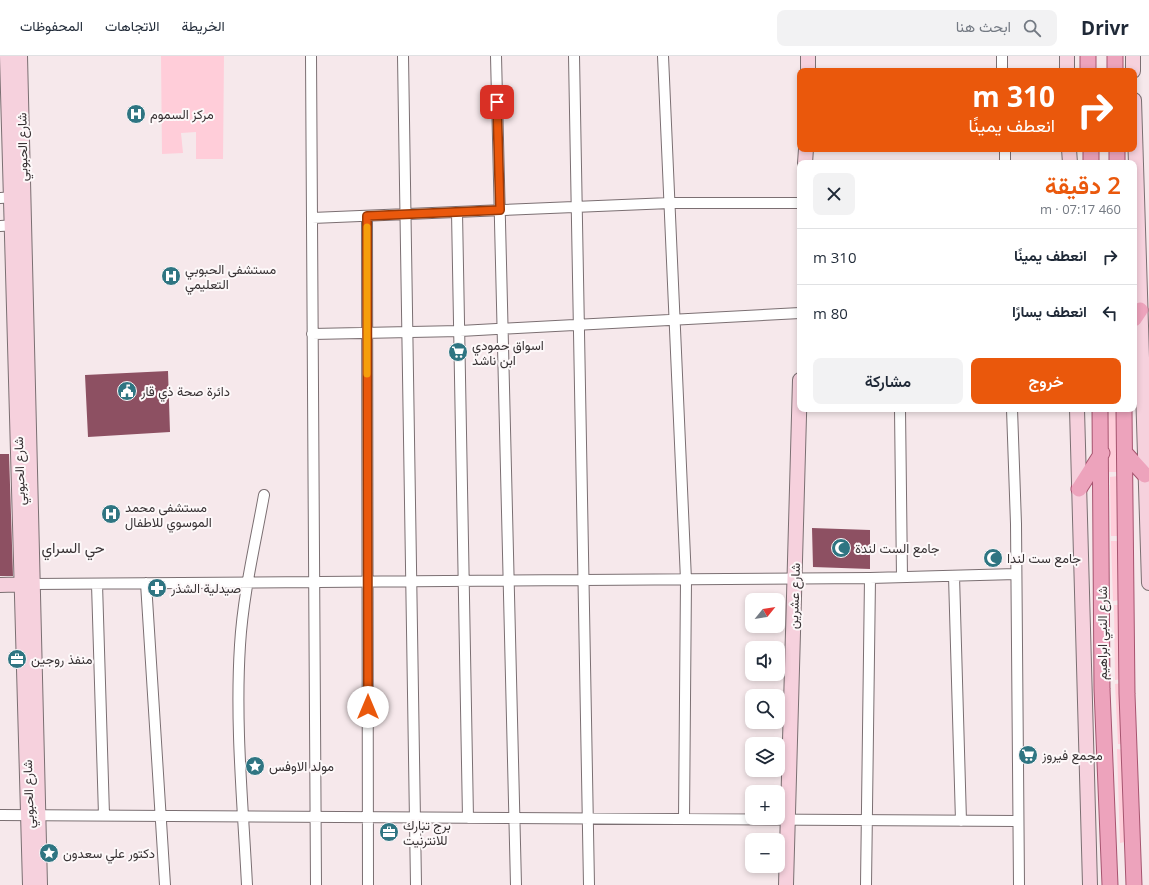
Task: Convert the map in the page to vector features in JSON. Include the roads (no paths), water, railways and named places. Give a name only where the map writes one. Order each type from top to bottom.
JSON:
[{"type":"main road","points":[[1088,56],[1088,68]]},
{"type":"main road","points":[[1115,56],[1115,68]]},
{"type":"main road","name":"شارع النبي ابراهيم","points":[[1100,412],[1102,453],[1102,689],[1110,885]]},
{"type":"main road","name":"شارع النبي ابراهيم","points":[[1124,412],[1127,694],[1134,885]]},
{"type":"main road","points":[[1079,489],[1102,453]]},
{"type":"main road","points":[[1125,453],[1147,474]]},
{"type":"main road","points":[[1101,885],[1102,689]]},
{"type":"main road","points":[[1127,694],[1139,791],[1143,885]]},
{"type":"street","name":"شارع الحبوبي","points":[[7,56],[12,225],[27,584],[33,815],[30,885]]},
{"type":"street","name":"شارع الحبوبي","points":[[11,198],[20,56]]},
{"type":"street","points":[[311,56],[316,885]]},
{"type":"street","points":[[403,56],[416,885]]},
{"type":"street","points":[[496,56],[516,885]]},
{"type":"street","points":[[574,56],[589,885]]},
{"type":"street","points":[[663,56],[686,580],[684,819]]},
{"type":"street","points":[[808,56],[808,68]]},
{"type":"street","points":[[1002,56],[1002,68]]},
{"type":"street","points":[[1067,56],[1067,68]]},
{"type":"street","points":[[1133,56],[1133,68]]},
{"type":"street","points":[[1137,195],[1147,474],[1149,583]]},
{"type":"street","points":[[312,218],[670,203],[797,203]]},
{"type":"street","points":[[458,212],[468,818]]},
{"type":"street","points":[[367,216],[368,885]]},
{"type":"street","points":[[312,334],[460,331],[797,313]]},
{"type":"street","name":"شارع عشرين","points":[[786,885],[799,412]]},
{"type":"street","points":[[900,412],[902,577]]},
{"type":"street","points":[[1012,412],[1016,574],[1017,821],[1019,885]]},
{"type":"street","points":[[1077,412],[1090,885]]},
{"type":"street","points":[[247,885],[238,709],[240,644],[248,583],[264,495]]},
{"type":"street","points":[[0,585],[795,579],[1016,574]]},
{"type":"street","points":[[954,576],[961,821]]},
{"type":"street","points":[[866,885],[870,578]]},
{"type":"street","points":[[97,584],[104,815]]},
{"type":"street","points":[[146,584],[165,885]]},
{"type":"street","points":[[0,814],[1017,821]]},
{"type":"street","name":"شارع الحبوبي","points":[[33,815],[40,885]]},
{"type":"place","name":"مركز السموم","points":[[136,114]]},
{"type":"place","name":"مستشفى الحبوبي التعليمي","points":[[171,276]]},
{"type":"place","name":"اسواق حمودي ابن ناشد","points":[[458,352]]},
{"type":"place","name":"دائرة صحة ذي قار","points":[[127,391]]},
{"type":"place","name":"مستشفى محمد الموسوي للاطفال","points":[[111,514]]},
{"type":"place","name":"جامع الست لندة","points":[[841,548]]},
{"type":"place","name":"جامع ست لندا","points":[[993,558]]},
{"type":"place","name":"صيدلية الشذر","points":[[157,588]]},
{"type":"place","name":"منفذ روجين","points":[[17,659]]},
{"type":"place","name":"مجمع فيروز","points":[[1028,755]]},
{"type":"place","name":"مولد الاوفس","points":[[255,766]]},
{"type":"place","name":"برج تبارك للانترنيت","points":[[389,832]]},
{"type":"place","name":"دكتور علي سعدون","points":[[49,853]]},
{"type":"district","name":"حي السراي","points":[[73,547]]}]
